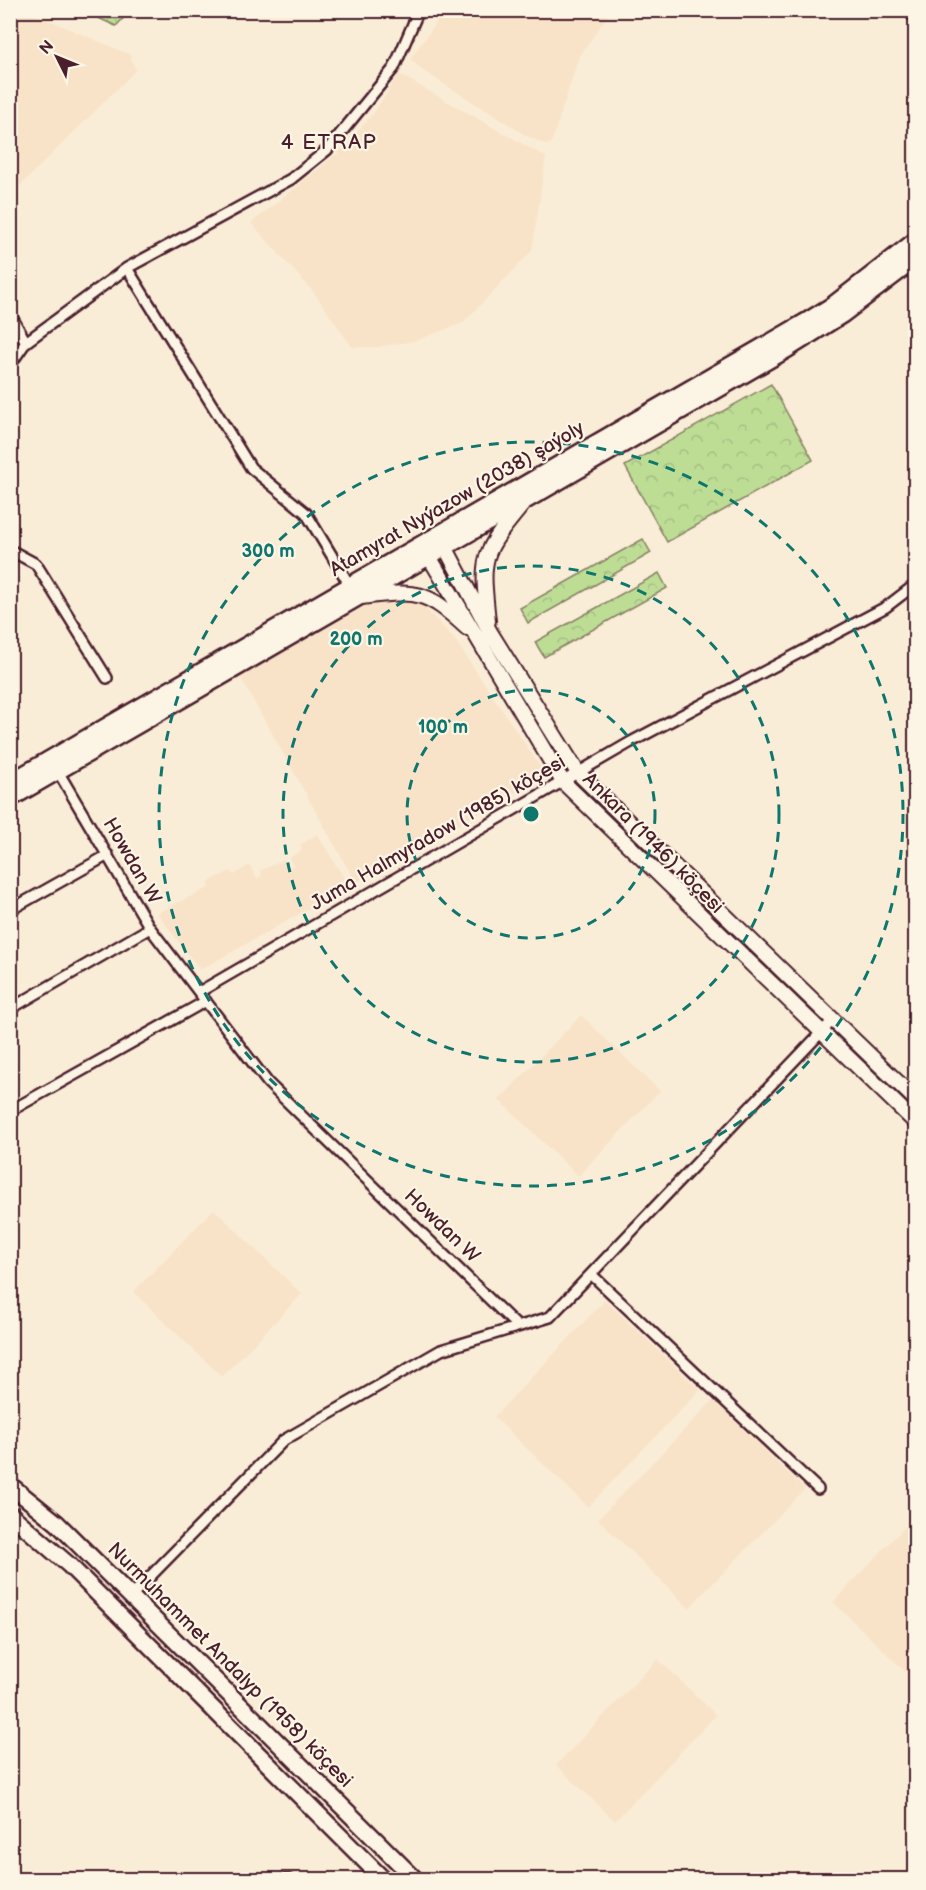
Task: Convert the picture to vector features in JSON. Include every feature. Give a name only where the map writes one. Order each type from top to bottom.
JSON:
[{"type":"main road","points":[[910,10],[915,16]]},
{"type":"main road","name":"Atamyrat Nyýazow (2038) şaýoly","points":[[354,591],[438,533],[834,304],[915,240]]},
{"type":"main road","name":"Atamyrat Nyýazow (2038) şaýoly","points":[[10,799],[54,764],[222,662],[354,591],[430,558],[798,342],[857,304],[915,259]]},
{"type":"main road","points":[[484,636],[483,572],[485,558],[496,537],[524,503]]},
{"type":"main road","name":"Ankara (1946) köçesi","points":[[438,533],[484,636],[563,782],[915,1123]]},
{"type":"main road","name":"Ankara (1946) köçesi","points":[[421,544],[578,773],[915,1101]]},
{"type":"main road","points":[[354,591],[415,592],[430,598],[484,636]]},
{"type":"main road","name":"Atamyrat Nyýazow (2038) şaýoly","points":[[10,782],[54,764]]},
{"type":"main road","name":"Nurmuhammet Andalyp (1958) köçesi","points":[[10,1485],[57,1522],[416,1880]]},
{"type":"main road","points":[[10,1514],[69,1565],[384,1880]]},
{"type":"street","points":[[10,365],[26,342],[127,268],[291,179],[327,150],[394,68],[419,10]]},
{"type":"street","points":[[127,268],[251,468],[306,513],[354,591]]},
{"type":"street","points":[[10,314],[26,342]]},
{"type":"street","points":[[10,550],[36,564],[107,678]]},
{"type":"street","name":"Juma Halmyradow (1985) köçesi","points":[[198,992],[578,773],[740,683],[886,607],[915,584]]},
{"type":"street","name":"Howdan W","points":[[54,764],[150,928],[268,1083],[517,1326]]},
{"type":"street","points":[[10,910],[108,855]]},
{"type":"street","points":[[10,1009],[150,928]]},
{"type":"street","points":[[10,1111],[206,1001]]},
{"type":"street","points":[[132,1595],[284,1440],[441,1350],[550,1317],[832,1021]]},
{"type":"street","points":[[592,1275],[818,1489]]},
{"type":"shaded area","points":[[11,10],[27,11],[129,54],[136,70],[11,195]]},
{"type":"shaded area","points":[[439,11],[611,11],[579,57],[551,144],[546,145],[527,136],[423,71],[410,59],[436,23]]},
{"type":"shaded area","points":[[399,74],[546,157],[532,251],[463,323],[415,341],[377,347],[352,347],[315,294],[251,223],[338,153],[372,115]]},
{"type":"shaded area","points":[[417,600],[453,637],[546,775],[356,883],[240,677],[372,602]]},
{"type":"shaded area","points":[[317,834],[349,886],[200,970],[157,913],[210,887],[208,882],[230,871],[234,875],[249,865],[257,878],[262,875],[259,871],[284,860],[289,867],[293,866],[289,858],[302,850],[300,845]]},
{"type":"shaded area","points":[[581,1015],[660,1091],[578,1176],[499,1100]]},
{"type":"shaded area","points":[[214,1209],[302,1294],[222,1377],[133,1292]]},
{"type":"shaded area","points":[[605,1300],[700,1390],[588,1507],[494,1417]]},
{"type":"shaded area","points":[[713,1400],[805,1489],[689,1608],[598,1519]]},
{"type":"shaded area","points":[[915,1516],[915,1681],[833,1602]]},
{"type":"shaded area","points":[[658,1659],[716,1715],[615,1821],[556,1765]]},
{"type":"green space","points":[[83,11],[130,11],[116,26]]},
{"type":"green space","points":[[771,384],[813,460],[667,542],[625,466]]},
{"type":"green space","points":[[643,539],[651,553],[528,623],[520,608]]},
{"type":"green space","points":[[659,573],[667,588],[544,657],[535,642]]},
{"type":"district","name":"4 ETRAP","points":[[329,142]]}]
